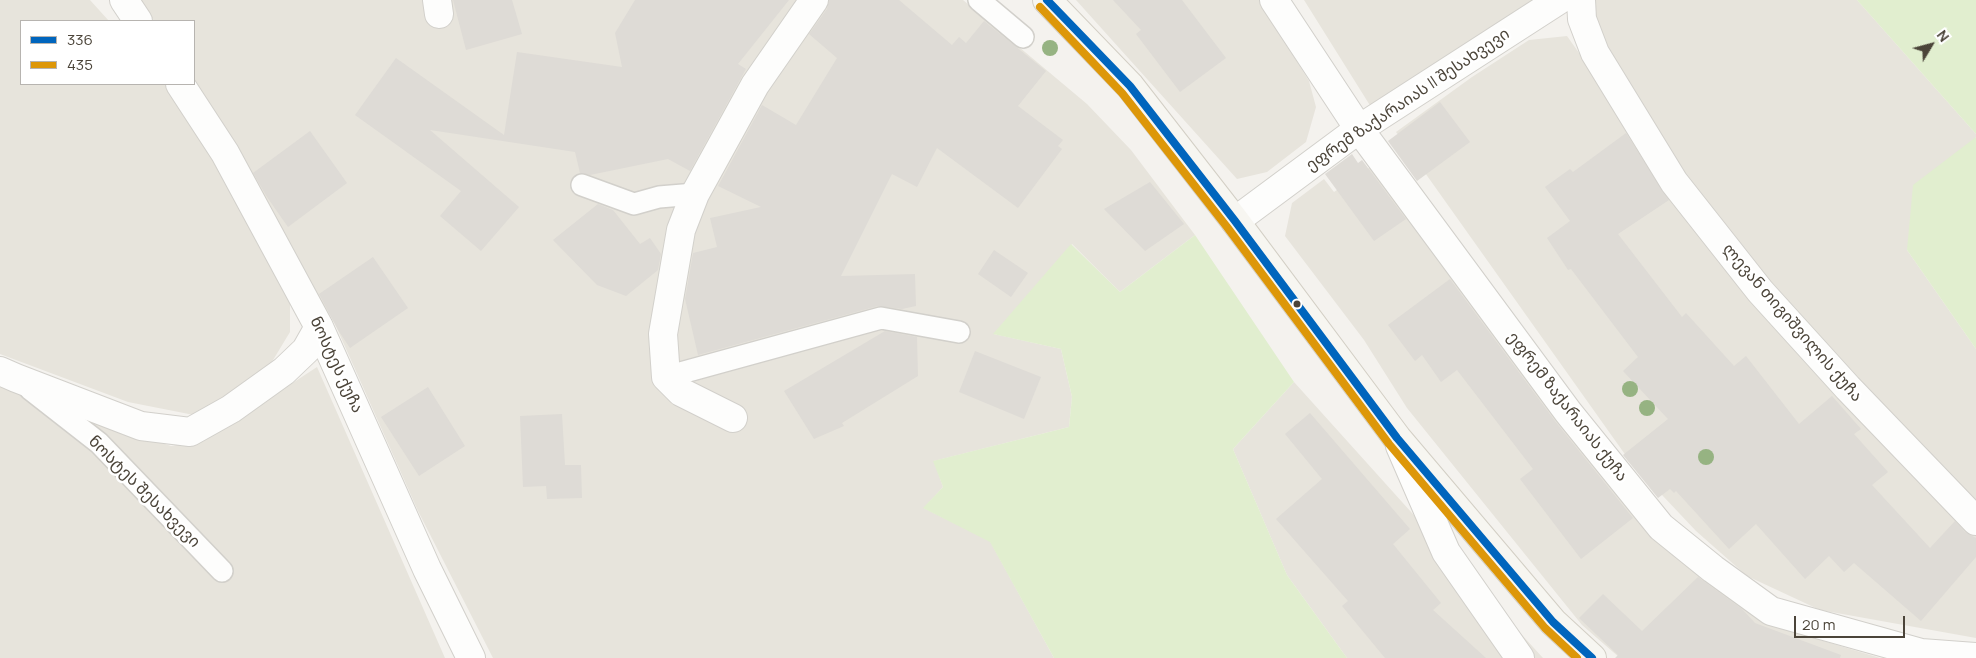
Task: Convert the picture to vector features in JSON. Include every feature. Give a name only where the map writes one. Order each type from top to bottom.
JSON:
[{"type":"street","points":[[124,0],[137,20]]},
{"type":"street","points":[[733,418],[681,392],[666,377],[663,334],[681,230],[694,194],[755,85],[814,0]]},
{"type":"street","points":[[1047,0],[1130,86],[1235,221],[1396,438],[1553,622],[1592,658]]},
{"type":"street","name":"ეფრემ ზაქარაიას ქუჩა","points":[[1274,0],[1359,129],[1568,412],[1661,526],[1713,569],[1772,611],[1921,653],[1976,657]]},
{"type":"street","name":"ეფრემ ზაქარაიას II შესახვევი","points":[[1235,221],[1359,129],[1559,0]]},
{"type":"street","name":"ლევან თიგიშვილის ქუჩა","points":[[1581,0],[1582,19],[1595,53],[1674,182],[1760,291],[1848,388],[1976,521]]},
{"type":"street","name":"ნოსტეს ქუჩა","points":[[181,85],[225,152],[319,327],[428,570],[472,658]]},
{"type":"street","name":"ნოსტეს შესახვევი","points":[[8,374],[141,426],[190,432],[231,409],[284,371],[306,350],[319,327]]},
{"type":"street","points":[[1396,438],[1446,552],[1520,658]]},
{"type":"lane","points":[[979,0],[1023,37]]},
{"type":"lane","points":[[582,185],[634,204],[659,197],[694,194]]},
{"type":"lane","points":[[666,377],[881,318],[959,332]]},
{"type":"lane","name":"ნოსტეს შესახვევი","points":[[8,374],[99,443],[222,571]]},
{"type":"shaded area","points":[[0,0],[90,0],[108,20],[20,20],[20,85],[165,85],[181,103],[290,302],[290,332],[267,370],[194,415],[128,402],[0,354]]},
{"type":"shaded area","points":[[141,0],[963,0],[1087,104],[1131,150],[1195,235],[1120,292],[1072,244],[994,334],[1061,349],[1072,397],[1069,427],[934,461],[943,487],[924,508],[990,541],[1054,658],[493,658],[418,511],[335,324],[192,85],[195,85],[195,20],[153,20]]},
{"type":"shaded area","points":[[1076,0],[1259,0],[1309,81],[1316,107],[1306,142],[1267,172],[1237,179]]},
{"type":"shaded area","points":[[1304,0],[1540,0],[1371,107]]},
{"type":"shaded area","points":[[1593,0],[1857,0],[1976,134],[1976,137],[1907,250],[1976,349],[1976,504],[1772,292],[1681,175],[1601,46]]},
{"type":"shaded area","points":[[1567,36],[1769,322],[1976,531],[1976,638],[1820,610],[1747,576],[1696,531],[1629,460],[1396,132],[1472,77],[1529,40]]},
{"type":"shaded area","points":[[1373,165],[1734,600],[1807,636],[1880,658],[1620,658],[1582,625],[1407,408],[1364,340],[1285,236],[1292,203],[1324,179],[1334,192]]},
{"type":"shaded area","points":[[317,367],[445,658],[0,658],[0,383],[85,417],[171,446],[204,441]]},
{"type":"shaded area","points":[[1294,382],[1543,658],[1347,658],[1287,575],[1233,449]]},
{"type":"green space","points":[[1857,0],[1976,0],[1976,134]]},
{"type":"green space","points":[[1976,137],[1976,349],[1907,250],[1913,185]]},
{"type":"green space","points":[[1195,235],[1294,382],[1233,449],[1287,575],[1347,658],[1054,658],[990,542],[923,508],[943,487],[933,461],[1069,427],[1072,397],[1061,349],[993,334],[1071,244],[1120,292]]},
{"type":"building","points":[[453,0],[512,0],[522,34],[466,50]]},
{"type":"building","points":[[635,0],[789,0],[738,64],[746,69],[690,171],[668,159],[590,175],[580,173],[575,152],[430,130],[519,207],[481,251],[440,216],[461,191],[355,115],[396,58],[504,135],[517,52],[622,67],[615,33]]},
{"type":"building","points":[[829,0],[899,0],[952,45],[959,37],[966,43],[984,21],[1046,71],[1018,106],[1063,140],[1058,146],[1062,149],[1018,208],[937,148],[917,187],[892,174],[841,276],[915,274],[916,306],[902,309],[878,306],[698,355],[685,299],[693,253],[717,247],[710,218],[761,207],[718,186],[762,105],[796,125],[837,58],[809,34],[827,9]]},
{"type":"building","points":[[1113,0],[1182,0],[1226,58],[1180,92],[1136,34],[1141,30]]},
{"type":"building","points":[[1440,102],[1470,142],[1417,181],[1388,141]]},
{"type":"building","points":[[310,131],[347,183],[288,227],[253,173]]},
{"type":"building","points":[[1626,133],[1669,200],[1618,234],[1682,317],[1686,313],[1734,366],[1746,356],[1799,424],[1832,396],[1861,429],[1854,434],[1888,472],[1872,485],[1930,548],[1955,521],[1965,532],[1976,538],[1976,557],[1921,621],[1854,563],[1844,572],[1829,556],[1805,579],[1756,524],[1729,549],[1676,491],[1674,493],[1670,489],[1658,498],[1623,455],[1668,419],[1623,371],[1638,357],[1571,269],[1568,270],[1547,238],[1570,221],[1545,187],[1570,169],[1573,172]]},
{"type":"building","points":[[1352,154],[1358,163],[1362,160],[1406,219],[1374,241],[1325,174]]},
{"type":"building","points":[[1150,182],[1184,224],[1145,251],[1104,209]]},
{"type":"building","points":[[598,204],[613,210],[640,244],[650,238],[661,254],[658,270],[626,296],[597,285],[553,240]]},
{"type":"building","points":[[994,250],[1028,273],[1011,297],[978,274]]},
{"type":"building","points":[[373,257],[408,308],[350,348],[319,294]]},
{"type":"building","points":[[1450,279],[1555,421],[1633,518],[1581,559],[1520,479],[1533,469],[1457,370],[1441,382],[1422,355],[1415,361],[1388,325]]},
{"type":"building","points":[[885,331],[917,337],[918,376],[842,423],[844,426],[814,439],[784,391]]},
{"type":"building","points":[[975,351],[1041,377],[1024,419],[959,392]]},
{"type":"building","points":[[428,387],[465,446],[419,476],[381,417]]},
{"type":"building","points":[[1310,413],[1410,529],[1393,544],[1441,603],[1433,610],[1486,658],[1385,658],[1342,606],[1348,601],[1276,519],[1322,479],[1285,434]]},
{"type":"building","points":[[562,414],[565,465],[581,465],[582,498],[547,499],[546,486],[523,487],[520,416]]},
{"type":"building","points":[[1698,577],[1742,609],[1755,623],[1841,655],[1840,658],[1615,658],[1618,655],[1579,618],[1603,594],[1642,631]]},
{"type":"transit line","name":"336","points":[[1047,0],[1130,86],[1235,221],[1397,438],[1553,622],[1592,658]]},
{"type":"transit line","name":"435","points":[[1040,7],[1122,93],[1227,227],[1389,444],[1545,628],[1577,658]]}]
